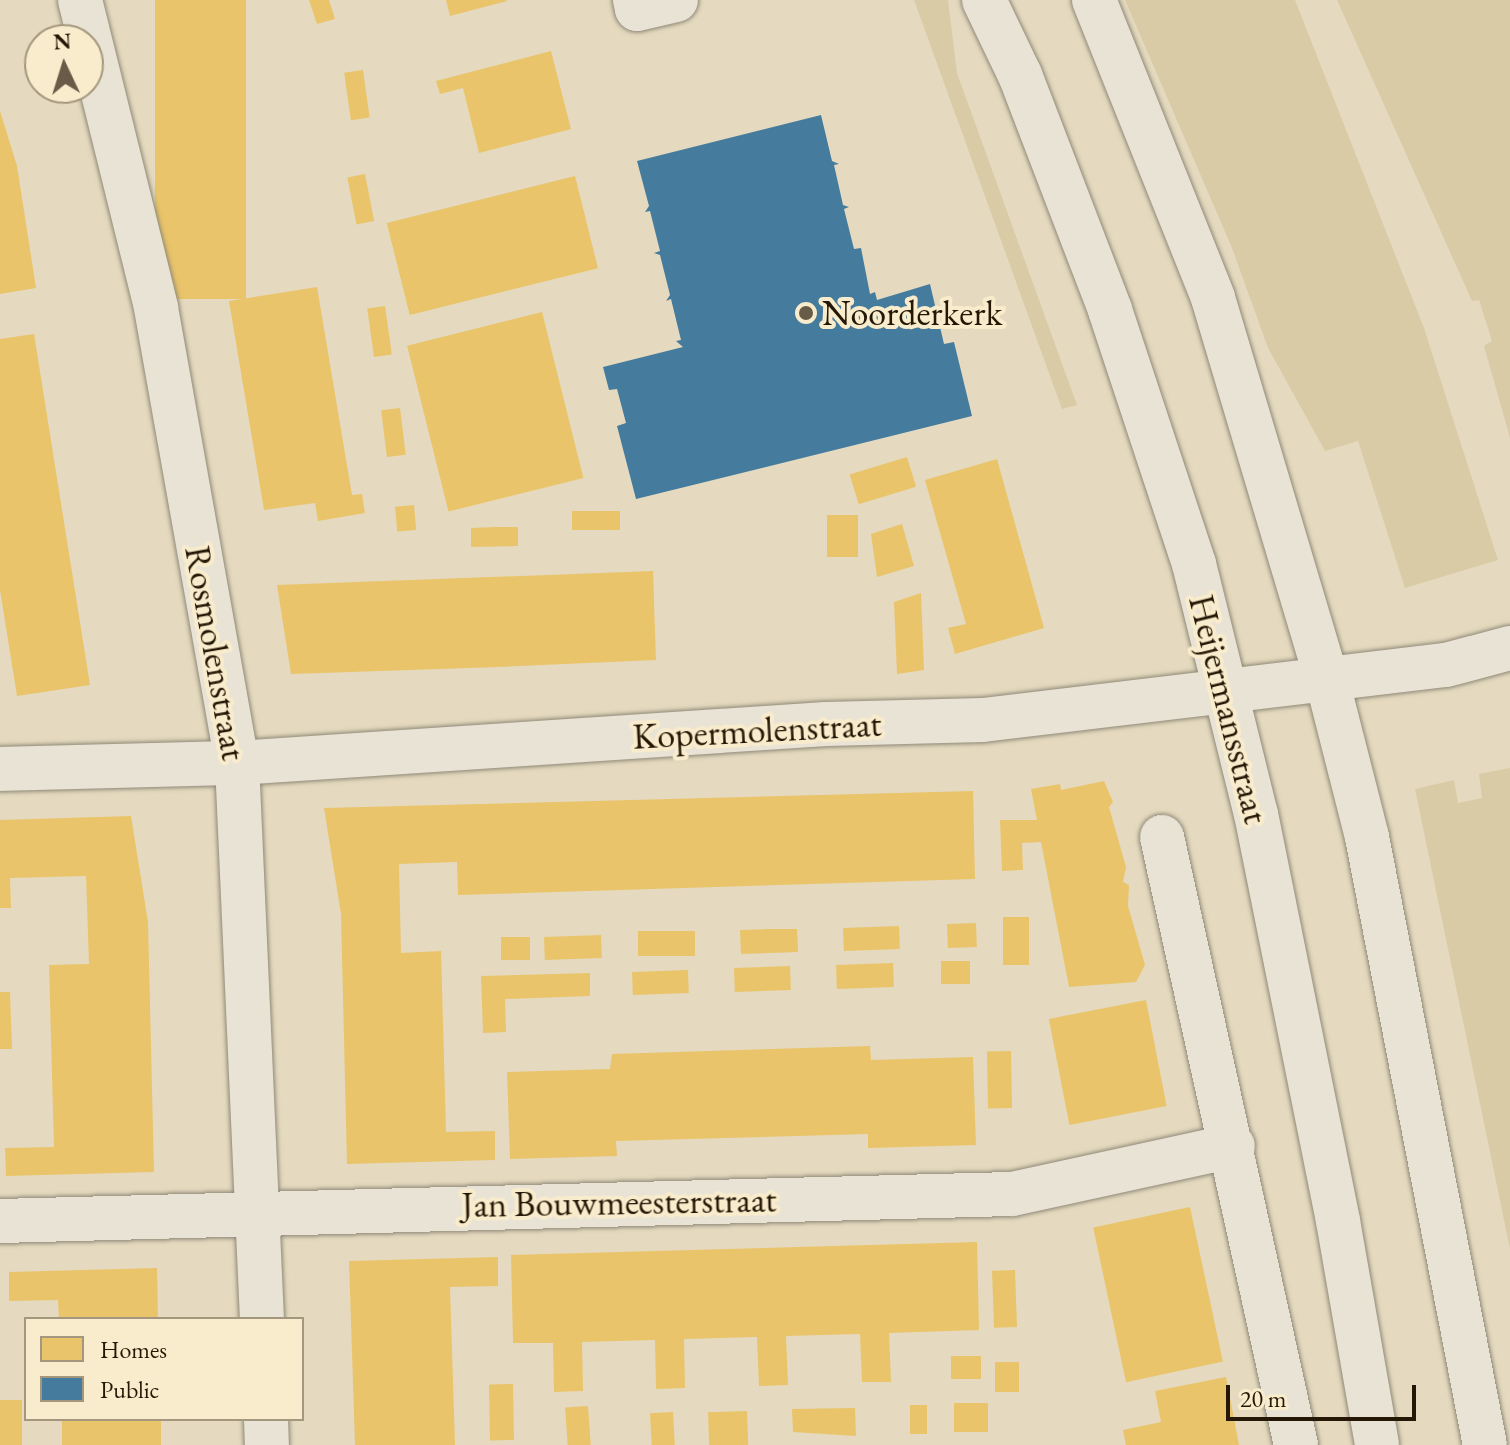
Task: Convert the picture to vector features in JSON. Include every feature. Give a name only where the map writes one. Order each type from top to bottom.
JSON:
[{"type":"street","name":"Rosmolenstraat","points":[[80,0],[156,308],[237,763],[262,1317]]},
{"type":"street","points":[[635,0],[637,9],[676,0]]},
{"type":"street","name":"Heijermansstraat","points":[[984,0],[1020,75],[1110,310],[1194,564],[1226,692],[1332,1191],[1377,1445]]},
{"type":"street","points":[[1094,0],[1213,298],[1327,680],[1367,837],[1485,1445]]},
{"type":"street","name":"Kopermolenstraat","points":[[0,769],[237,763],[826,724],[983,720],[1446,665],[1510,648]]},
{"type":"street","points":[[1162,837],[1233,1146],[1296,1445]]},
{"type":"street","name":"Jan Bouwmeesterstraat","points":[[0,1221],[257,1211],[1012,1194],[1233,1146]]},
{"type":"street","points":[[266,1421],[267,1445]]},
{"type":"shaded area","points":[[914,0],[948,0],[957,73],[1077,405],[1062,409]]},
{"type":"shaded area","points":[[1125,0],[1295,0],[1424,328],[1498,560],[1405,588],[1358,441],[1325,451],[1268,348],[1232,248]]},
{"type":"shaded area","points":[[1337,0],[1510,0],[1510,438],[1484,346],[1492,341],[1479,300],[1472,301]]},
{"type":"shaded area","points":[[1510,768],[1510,1249],[1415,789],[1454,780],[1458,803],[1482,798],[1479,774]]},
{"type":"building: Homes","points":[[155,0],[246,0],[246,299],[155,299]]},
{"type":"building: Homes","points":[[309,0],[329,0],[335,19],[317,24]]},
{"type":"building: Homes","points":[[446,0],[506,0],[507,1],[450,16]]},
{"type":"building: Homes","points":[[551,51],[571,129],[479,153],[463,88],[440,94],[436,81]]},
{"type":"building: Homes","points":[[363,70],[370,118],[351,120],[344,73]]},
{"type":"building: Homes","points":[[0,111],[17,166],[36,288],[0,294]]},
{"type":"building: Homes","points":[[365,174],[374,221],[356,225],[347,177]]},
{"type":"building: Homes","points":[[575,176],[598,268],[410,315],[387,223]]},
{"type":"building: Homes","points":[[317,287],[352,495],[362,494],[365,513],[318,521],[315,503],[264,510],[229,301]]},
{"type":"building: Homes","points":[[385,306],[392,355],[374,357],[367,309]]},
{"type":"building: Homes","points":[[542,312],[583,478],[448,512],[407,346]]},
{"type":"building: Homes","points":[[34,334],[90,685],[17,696],[0,590],[0,339]]},
{"type":"building: Homes","points":[[400,408],[406,455],[387,457],[381,410]]},
{"type":"building: Homes","points":[[907,457],[916,487],[859,504],[850,475]]},
{"type":"building: Homes","points":[[997,459],[1044,628],[955,654],[948,628],[966,624],[925,480]]},
{"type":"building: Homes","points":[[414,505],[416,530],[397,532],[395,507]]},
{"type":"building: Homes","points":[[572,511],[620,511],[620,530],[572,530]]},
{"type":"building: Homes","points":[[827,515],[858,515],[858,557],[827,557]]},
{"type":"building: Homes","points":[[902,524],[914,566],[877,577],[871,534]]},
{"type":"building: Homes","points":[[518,527],[518,546],[471,547],[471,528]]},
{"type":"building: Homes","points":[[653,571],[656,660],[291,674],[277,585]]},
{"type":"building: Homes","points":[[921,593],[924,670],[897,674],[894,602]]},
{"type":"building: Homes","points":[[1104,781],[1113,802],[1109,807],[1126,867],[1123,882],[1129,885],[1128,906],[1145,965],[1136,982],[1069,987],[1041,842],[1022,843],[1023,870],[1002,871],[1000,820],[1037,820],[1031,789],[1060,784],[1061,790]]},
{"type":"building: Homes","points":[[973,791],[975,879],[458,895],[457,862],[399,864],[401,953],[441,951],[446,1132],[495,1131],[495,1160],[347,1164],[341,914],[324,808]]},
{"type":"building: Homes","points":[[131,816],[148,922],[154,1172],[6,1176],[5,1148],[54,1147],[49,965],[89,964],[86,876],[10,878],[11,908],[0,908],[0,820]]},
{"type":"building: Homes","points":[[1003,917],[1029,917],[1029,965],[1003,965]]},
{"type":"building: Homes","points":[[976,923],[977,947],[948,948],[947,924]]},
{"type":"building: Homes","points":[[899,926],[900,949],[844,951],[843,928]]},
{"type":"building: Homes","points":[[797,929],[798,952],[741,954],[740,930]]},
{"type":"building: Homes","points":[[638,931],[695,931],[695,956],[638,956]]},
{"type":"building: Homes","points":[[601,935],[602,958],[545,960],[544,937]]},
{"type":"building: Homes","points":[[501,937],[530,937],[530,960],[501,960]]},
{"type":"building: Homes","points":[[941,961],[970,961],[970,984],[941,984]]},
{"type":"building: Homes","points":[[893,963],[894,987],[837,989],[836,965]]},
{"type":"building: Homes","points":[[790,966],[791,990],[735,992],[734,968]]},
{"type":"building: Homes","points":[[688,970],[689,993],[633,995],[632,972]]},
{"type":"building: Homes","points":[[590,973],[590,996],[505,999],[506,1032],[483,1033],[481,976]]},
{"type":"building: Homes","points":[[0,992],[10,992],[12,1049],[0,1049]]},
{"type":"building: Homes","points":[[1146,1000],[1167,1106],[1069,1125],[1049,1019]]},
{"type":"building: Homes","points":[[870,1046],[871,1060],[973,1057],[976,1145],[868,1148],[868,1134],[616,1141],[617,1156],[510,1159],[507,1072],[610,1069],[612,1054]]},
{"type":"building: Homes","points":[[987,1051],[1011,1051],[1012,1108],[988,1108]]},
{"type":"building: Homes","points":[[1190,1207],[1223,1362],[1126,1382],[1093,1228]]},
{"type":"building: Homes","points":[[977,1242],[979,1330],[889,1333],[891,1382],[862,1382],[860,1334],[786,1336],[788,1385],[759,1386],[757,1337],[684,1339],[685,1388],[656,1389],[655,1340],[582,1342],[583,1391],[554,1392],[553,1343],[513,1343],[511,1255]]},
{"type":"building: Homes","points":[[498,1257],[498,1286],[450,1287],[455,1445],[355,1445],[349,1261]]},
{"type":"building: Homes","points":[[157,1268],[158,1317],[59,1317],[58,1300],[9,1301],[9,1272]]},
{"type":"building: Homes","points":[[1015,1270],[1017,1327],[994,1328],[992,1271]]},
{"type":"building: Homes","points":[[951,1356],[981,1356],[981,1379],[951,1379]]},
{"type":"building: Homes","points":[[995,1362],[1019,1362],[1019,1392],[995,1392]]},
{"type":"building: Homes","points":[[1226,1377],[1239,1445],[1126,1445],[1123,1430],[1161,1422],[1155,1391]]},
{"type":"building: Homes","points":[[489,1384],[513,1384],[514,1440],[490,1440]]},
{"type":"building: Homes","points":[[0,1400],[22,1400],[22,1445],[0,1445]]},
{"type":"building: Homes","points":[[954,1403],[988,1403],[988,1432],[954,1432]]},
{"type":"building: Homes","points":[[910,1405],[927,1405],[927,1434],[910,1434]]},
{"type":"building: Homes","points":[[588,1406],[591,1445],[568,1445],[565,1408]]},
{"type":"building: Homes","points":[[855,1408],[856,1436],[793,1432],[792,1409]]},
{"type":"building: Homes","points":[[747,1411],[748,1445],[709,1445],[708,1412]]},
{"type":"building: Homes","points":[[673,1412],[675,1445],[652,1445],[650,1413]]},
{"type":"building: Homes","points":[[62,1421],[161,1421],[161,1445],[62,1445]]},
{"type":"building: Public","name":"Noorderkerk","points":[[821,115],[832,161],[839,164],[834,165],[843,205],[849,207],[844,209],[854,249],[861,248],[870,294],[875,292],[877,300],[930,284],[944,344],[954,342],[972,416],[636,499],[617,426],[626,423],[617,389],[609,390],[603,367],[683,347],[676,341],[681,340],[671,299],[666,301],[670,295],[660,255],[654,253],[660,251],[650,211],[645,212],[649,206],[637,161]]},
{"type":"place","name":"Noorderkerk","points":[[806,313]]}]
